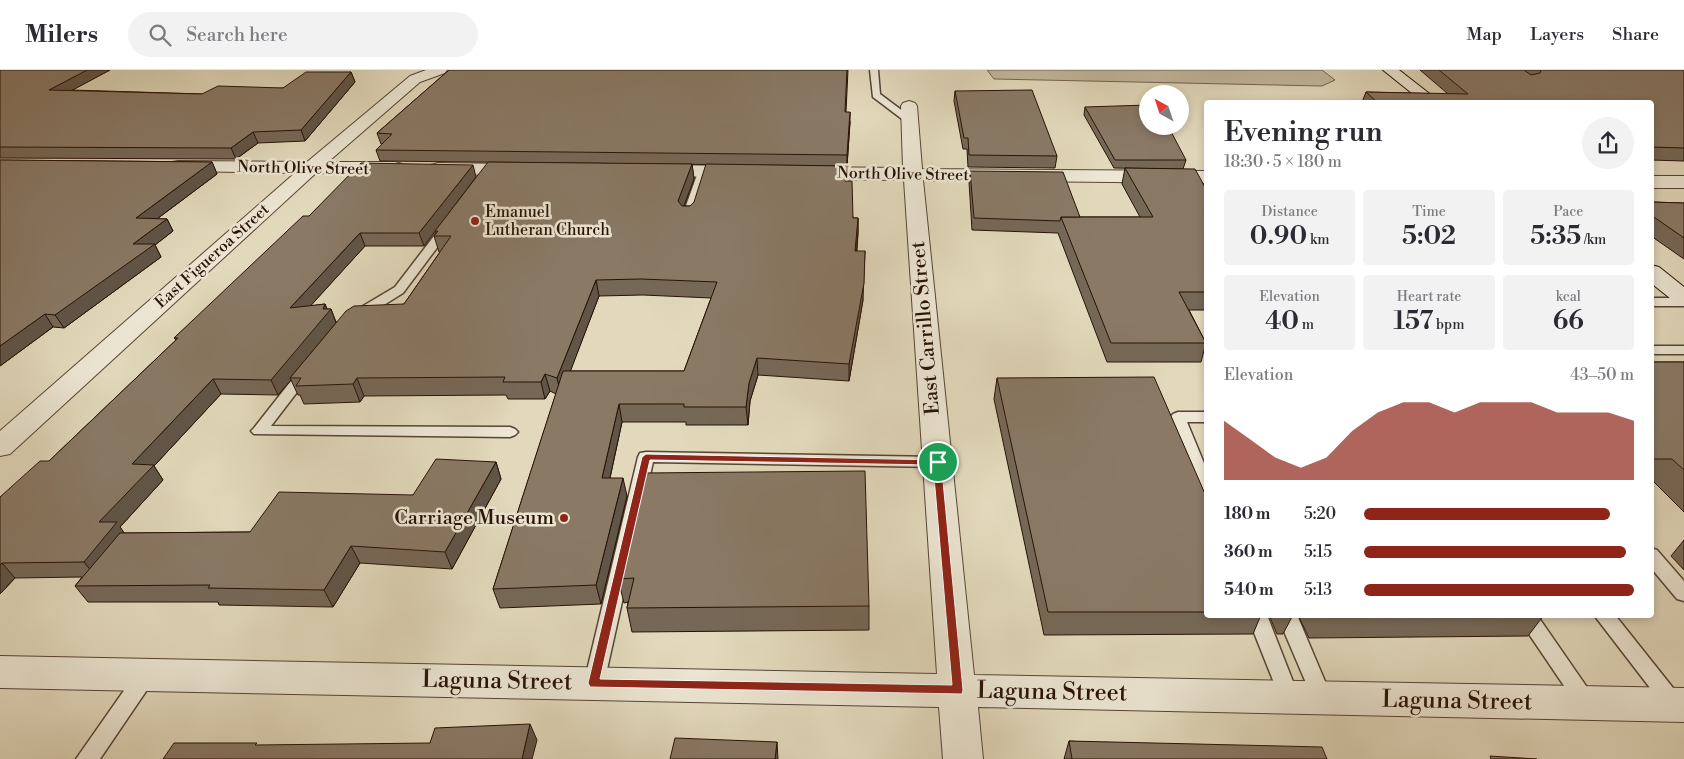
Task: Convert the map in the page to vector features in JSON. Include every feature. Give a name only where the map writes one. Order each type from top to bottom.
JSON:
[{"type":"street","points":[[1390,70],[1429,100]]},
{"type":"street","name":"East Figueroa Street","points":[[0,447],[311,168],[415,79],[435,72]]},
{"type":"street","name":"East Carrillo Street","points":[[909,113],[963,759]]},
{"type":"street","name":"North Olive Street","points":[[156,166],[537,170]]},
{"type":"street","points":[[633,171],[764,172]]},
{"type":"street","name":"North Olive Street","points":[[793,173],[1204,177]]},
{"type":"street","points":[[1654,182],[1684,182]]},
{"type":"street","points":[[1654,274],[1684,298]]},
{"type":"street","name":"Laguna Street","points":[[0,672],[1679,705]]},
{"type":"lane","points":[[874,70],[873,84],[876,95],[909,113]]},
{"type":"lane","points":[[477,186],[489,170]]},
{"type":"lane","points":[[688,217],[703,172]]},
{"type":"lane","points":[[346,323],[399,290],[453,217]]},
{"type":"lane","points":[[1654,302],[1684,302]]},
{"type":"lane","points":[[1654,350],[1684,350]]},
{"type":"lane","points":[[315,360],[259,431],[510,432]]},
{"type":"lane","points":[[1204,417],[1178,417],[1204,482]]},
{"type":"lane","points":[[594,683],[646,457],[938,462]]},
{"type":"lane","points":[[1654,559],[1684,594]]},
{"type":"lane","points":[[1259,618],[1306,697]]},
{"type":"lane","points":[[1288,618],[1306,697]]},
{"type":"lane","points":[[1528,618],[1587,703]]},
{"type":"lane","points":[[1606,618],[1679,705]]},
{"type":"lane","points":[[87,759],[147,674]]},
{"type":"shaded area","points":[[987,70],[1322,70],[1335,80],[1322,86],[994,79]]},
{"type":"building","points":[[0,70],[87,70],[49,90],[202,94],[218,86],[283,88],[306,72],[351,72],[301,130],[253,132],[231,148],[0,147]]},
{"type":"building","points":[[449,70],[847,70],[845,112],[850,112],[847,155],[376,150],[392,134],[377,133]]},
{"type":"building","points":[[1439,70],[1524,70],[1531,75],[1540,73],[1540,70],[1684,70],[1684,148],[1654,147],[1654,100],[1375,100],[1366,92],[1468,94]]},
{"type":"building","points":[[1032,90],[1057,156],[969,155],[968,138],[964,138],[955,91]]},
{"type":"building","points":[[1139,105],[1139,135],[1173,135],[1186,160],[1115,160],[1085,107]]},
{"type":"building","points":[[0,160],[212,162],[136,218],[167,219],[133,244],[155,244],[55,315],[45,314],[0,346]]},
{"type":"building","points":[[488,162],[692,164],[678,201],[682,206],[690,206],[694,202],[706,164],[846,166],[845,181],[852,181],[853,218],[858,218],[855,251],[865,251],[864,283],[849,364],[757,358],[749,383],[746,407],[684,407],[684,404],[619,404],[602,478],[623,478],[596,585],[493,589],[563,371],[684,371],[717,282],[641,279],[596,280],[557,378],[545,374],[541,382],[503,382],[505,377],[357,378],[353,384],[296,386],[301,378],[290,378],[346,311],[354,306],[404,304],[451,236],[434,236],[438,231],[435,231]]},
{"type":"building","points":[[361,163],[473,165],[419,233],[360,233],[290,308],[325,304],[323,309],[331,309],[271,380],[213,379],[132,464],[154,465],[99,522],[117,522],[84,562],[2,563],[0,565],[0,497],[40,461],[49,461],[178,338],[174,338],[303,216],[309,216]]},
{"type":"building","points":[[1125,168],[1195,169],[1204,185],[1204,292],[1179,292],[1204,339],[1204,343],[1111,343],[1061,217],[1153,217]]},
{"type":"building","points":[[970,171],[1063,172],[1080,217],[1061,217],[1060,221],[974,218]]},
{"type":"building","points":[[1654,202],[1684,203],[1684,238],[1654,217]]},
{"type":"building","points":[[1654,362],[1684,362],[1684,470],[1672,459],[1654,459]]},
{"type":"building","points":[[1154,377],[1204,491],[1204,612],[1048,612],[997,378]]},
{"type":"building","points":[[436,459],[496,462],[445,552],[351,546],[324,590],[208,588],[210,585],[75,586],[120,533],[250,532],[279,492],[413,495]]},
{"type":"building","points":[[865,471],[869,606],[627,608],[634,578],[618,579],[643,473]]},
{"type":"building","points":[[530,724],[522,759],[163,759],[174,743],[257,743],[255,745],[430,743],[435,728]]},
{"type":"building","points":[[675,738],[777,742],[775,759],[670,759]]},
{"type":"building","points":[[1069,741],[1322,747],[1327,759],[1072,759]]},
{"type":"building","points":[[1490,756],[1537,759],[1491,759]]},
{"type":"place","name":"Emanuel Lutheran Church","points":[[475,221]]},
{"type":"place","name":"Carriage Museum","points":[[564,518]]},
{"type":"route","points":[[646,457],[938,462],[958,690],[594,683],[646,457]]}]
